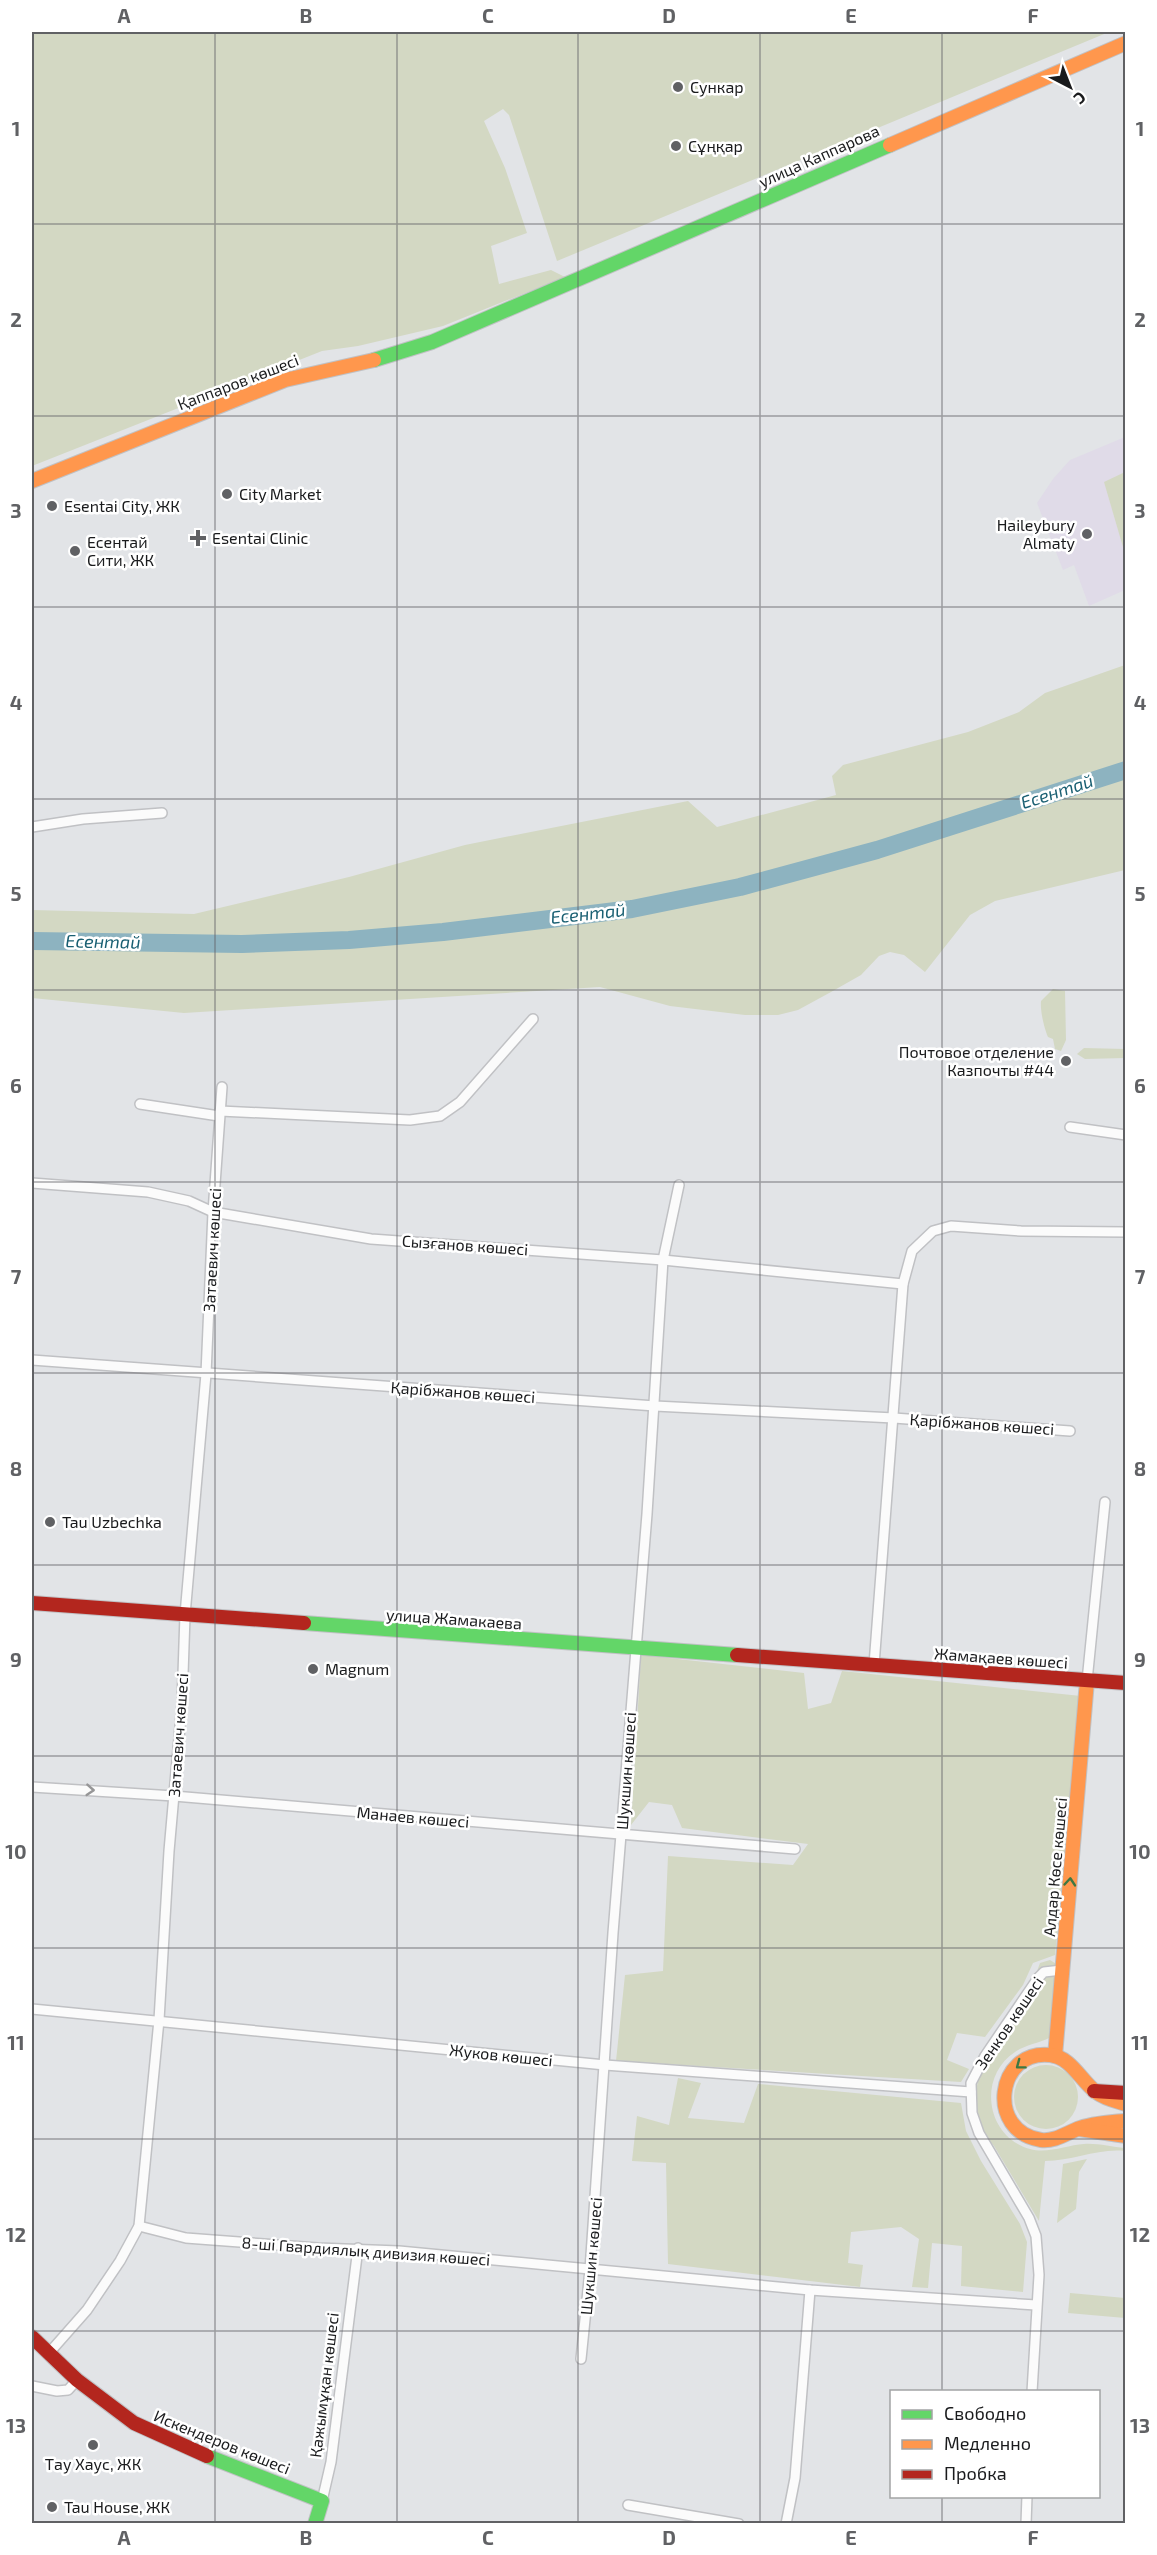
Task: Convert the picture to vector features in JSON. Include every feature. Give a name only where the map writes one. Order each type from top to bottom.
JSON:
[{"type":"street","name":"улица Каппарова","points":[[526,302],[1125,43]]},
{"type":"street","name":"Қаппаров көшесі","points":[[32,481],[285,380],[395,355],[432,342],[526,302]]},
{"type":"street","points":[[32,826],[83,819],[162,813]]},
{"type":"street","points":[[140,1104],[220,1113],[410,1120],[440,1116],[460,1102],[533,1019]]},
{"type":"street","name":"Затаевич көшесі","points":[[49,2353],[87,2310],[120,2261],[139,2226],[159,2020],[182,1704],[185,1615],[207,1374],[213,1212],[222,1087]]},
{"type":"street","points":[[1070,1127],[1125,1134]]},
{"type":"street","name":"Сызғанов көшесі","points":[[32,1183],[148,1192],[189,1201],[213,1212],[371,1239],[663,1260],[903,1284]]},
{"type":"street","name":"Шукшин көшесі","points":[[581,2359],[590,2270],[655,1406],[663,1260],[679,1185]]},
{"type":"street","name":"Қарібжанов көшесі","points":[[874,1665],[903,1284],[912,1251],[933,1231],[951,1226],[1021,1231],[1125,1232]]},
{"type":"street","name":"Қарібжанов көшесі","points":[[32,1360],[655,1406],[894,1418],[1070,1431]]},
{"type":"street","points":[[1087,1681],[1105,1502]]},
{"type":"street","name":"улица Жамакаева","points":[[32,1603],[874,1665]]},
{"type":"street","name":"Жамақаев көшесі","points":[[874,1665],[1125,1683]]},
{"type":"street","name":"Алдар Көсе көшесі","points":[[1055,2056],[1087,1681]]},
{"type":"street","name":"Манаев көшесі","points":[[32,1787],[174,1796],[795,1850]]},
{"type":"street","name":"Зенков көшесі","points":[[971,2092],[971,2083],[980,2064],[1038,1978],[1044,1972],[1062,1970]]},
{"type":"street","name":"Жуков көшесі","points":[[32,2009],[605,2065],[971,2092]]},
{"type":"street","points":[[1125,2104],[1107,2099],[1094,2091],[1069,2063],[1055,2056],[1031,2057],[1011,2071],[1002,2102],[1006,2116],[1017,2129],[1038,2140],[1050,2140],[1106,2122],[1125,2121]]},
{"type":"street","points":[[1094,2091],[1125,2093]]},
{"type":"street","points":[[971,2092],[972,2113],[979,2133],[1029,2218],[1036,2236],[1039,2275],[1032,2390]]},
{"type":"street","points":[[1079,2129],[1125,2136]]},
{"type":"street","name":"8-ші Гвардиялық дивизия көшесі","points":[[139,2226],[186,2238],[318,2248],[358,2248],[810,2290],[1036,2305]]},
{"type":"street","name":"Қажымұқан көшесі","points":[[315,2523],[331,2462],[358,2248]]},
{"type":"street","points":[[786,2523],[795,2478],[810,2290]]},
{"type":"street","name":"Искендеров көшесі","points":[[32,2337],[77,2380],[134,2424],[322,2500]]},
{"type":"street","points":[[32,2385],[57,2391],[68,2390],[77,2380]]},
{"type":"street","points":[[1026,2523],[1027,2498]]},
{"type":"street","points":[[628,2505],[739,2523]]},
{"type":"shaded area","name":"Haileybury Almaty","points":[[1125,437],[1125,590],[1089,606],[1074,565],[1063,570],[1037,503],[1053,479],[1070,460]]},
{"type":"green space","points":[[32,32],[1109,32],[557,261],[509,115],[503,109],[484,121],[505,168],[527,233],[491,246],[499,284],[551,270],[565,277],[443,326],[358,346],[322,351],[32,466]]},
{"type":"green space","points":[[1125,472],[1125,554],[1104,482]]},
{"type":"green space","points":[[1125,665],[1125,870],[995,901],[970,915],[925,972],[904,955],[890,952],[879,956],[861,975],[831,992],[798,1010],[778,1015],[745,1015],[670,1006],[600,987],[184,1013],[32,998],[32,910],[194,914],[349,877],[465,845],[688,801],[717,827],[836,795],[832,776],[843,765],[968,732],[1019,712],[1045,693]]},
{"type":"green space","points":[[1053,989],[1065,991],[1066,1040],[1061,1051],[1055,1049],[1053,1039],[1048,1037],[1042,1014],[1041,1001]]},
{"type":"green space","points":[[1084,1048],[1125,1049],[1125,1058],[1085,1059],[1077,1054]]},
{"type":"green space","points":[[641,1655],[804,1673],[808,1709],[831,1703],[842,1671],[1081,1696],[1055,1955],[1033,1963],[1023,1985],[985,2037],[957,2033],[947,2060],[969,2069],[961,2082],[616,2061],[625,1975],[663,1971],[668,1856],[793,1865],[808,1844],[682,1828],[672,1805],[649,1802],[631,1825]]},
{"type":"green space","points":[[1050,1960],[1058,1965],[1049,2038],[1015,2052],[1003,2063],[995,2076],[991,2091],[996,2120],[1015,2142],[1030,2149],[1051,2150],[1089,2144],[1125,2148],[1125,2151],[1105,2151],[1045,2161],[1039,2221],[980,2126],[975,2106],[977,2086],[994,2045],[1030,1989],[1040,1963]]},
{"type":"green space","points":[[1046,2065],[1064,2071],[1072,2079],[1078,2097],[1072,2115],[1064,2123],[1046,2129],[1028,2123],[1020,2115],[1014,2097],[1020,2079],[1028,2071]]},
{"type":"green space","points":[[678,2078],[701,2083],[688,2118],[744,2123],[758,2084],[961,2103],[966,2131],[981,2161],[1020,2224],[1027,2242],[1023,2292],[961,2286],[962,2246],[932,2243],[928,2288],[912,2287],[919,2239],[901,2227],[851,2232],[848,2263],[863,2265],[860,2287],[668,2264],[666,2163],[632,2161],[637,2116],[669,2125]]},
{"type":"green space","points":[[1087,2159],[1079,2172],[1076,2209],[1057,2223],[1063,2164]]},
{"type":"green space","points":[[1070,2293],[1125,2298],[1125,2318],[1068,2313]]},
{"type":"waterway","name":"Есентай","points":[[32,941],[242,944],[349,940],[443,932],[632,909],[740,887],[877,850],[1126,770]]},
{"type":"traffic: fast","points":[[374,360],[432,342],[890,145]]},
{"type":"traffic: fast","points":[[304,1623],[737,1655]]},
{"type":"traffic: fast","points":[[207,2456],[322,2501],[315,2524]]},
{"type":"traffic: slow","points":[[890,145],[1126,43]]},
{"type":"traffic: slow","points":[[32,481],[285,380],[374,360]]},
{"type":"traffic: slow","points":[[1055,2056],[1087,1681]]},
{"type":"traffic: slow","points":[[1126,2104],[1099,2094],[1064,2060],[1050,2055],[1032,2057],[1018,2065],[1009,2077],[1005,2092],[1005,2108],[1012,2122],[1023,2134],[1041,2140],[1056,2138],[1091,2125],[1126,2121]]},
{"type":"traffic: slow","points":[[1079,2129],[1126,2136]]},
{"type":"traffic: jam","points":[[32,1603],[304,1623]]},
{"type":"traffic: jam","points":[[737,1655],[1126,1683]]},
{"type":"traffic: jam","points":[[1094,2091],[1126,2093]]},
{"type":"traffic: jam","points":[[32,2337],[77,2380],[134,2423],[207,2456]]},
{"type":"place","name":"Сункар","points":[[678,87]]},
{"type":"place","name":"Сұңқар","points":[[676,146]]},
{"type":"place","name":"City Market","points":[[227,494]]},
{"type":"place","name":"Esentai City, ЖК","points":[[52,506]]},
{"type":"place","name":"Haileybury Almaty","points":[[1087,534]]},
{"type":"place","name":"Esentai Clinic","points":[[198,538]]},
{"type":"place","name":"Есентай Сити, ЖК","points":[[75,551]]},
{"type":"place","name":"Почтовое отделение Казпочты #44","points":[[1066,1061]]},
{"type":"place","name":"Tau Uzbechka","points":[[50,1522]]},
{"type":"place","name":"Magnum","points":[[313,1669]]},
{"type":"place","name":"Тау Хаус, ЖК","points":[[93,2445]]},
{"type":"place","name":"Tau House, ЖК","points":[[52,2507]]}]
